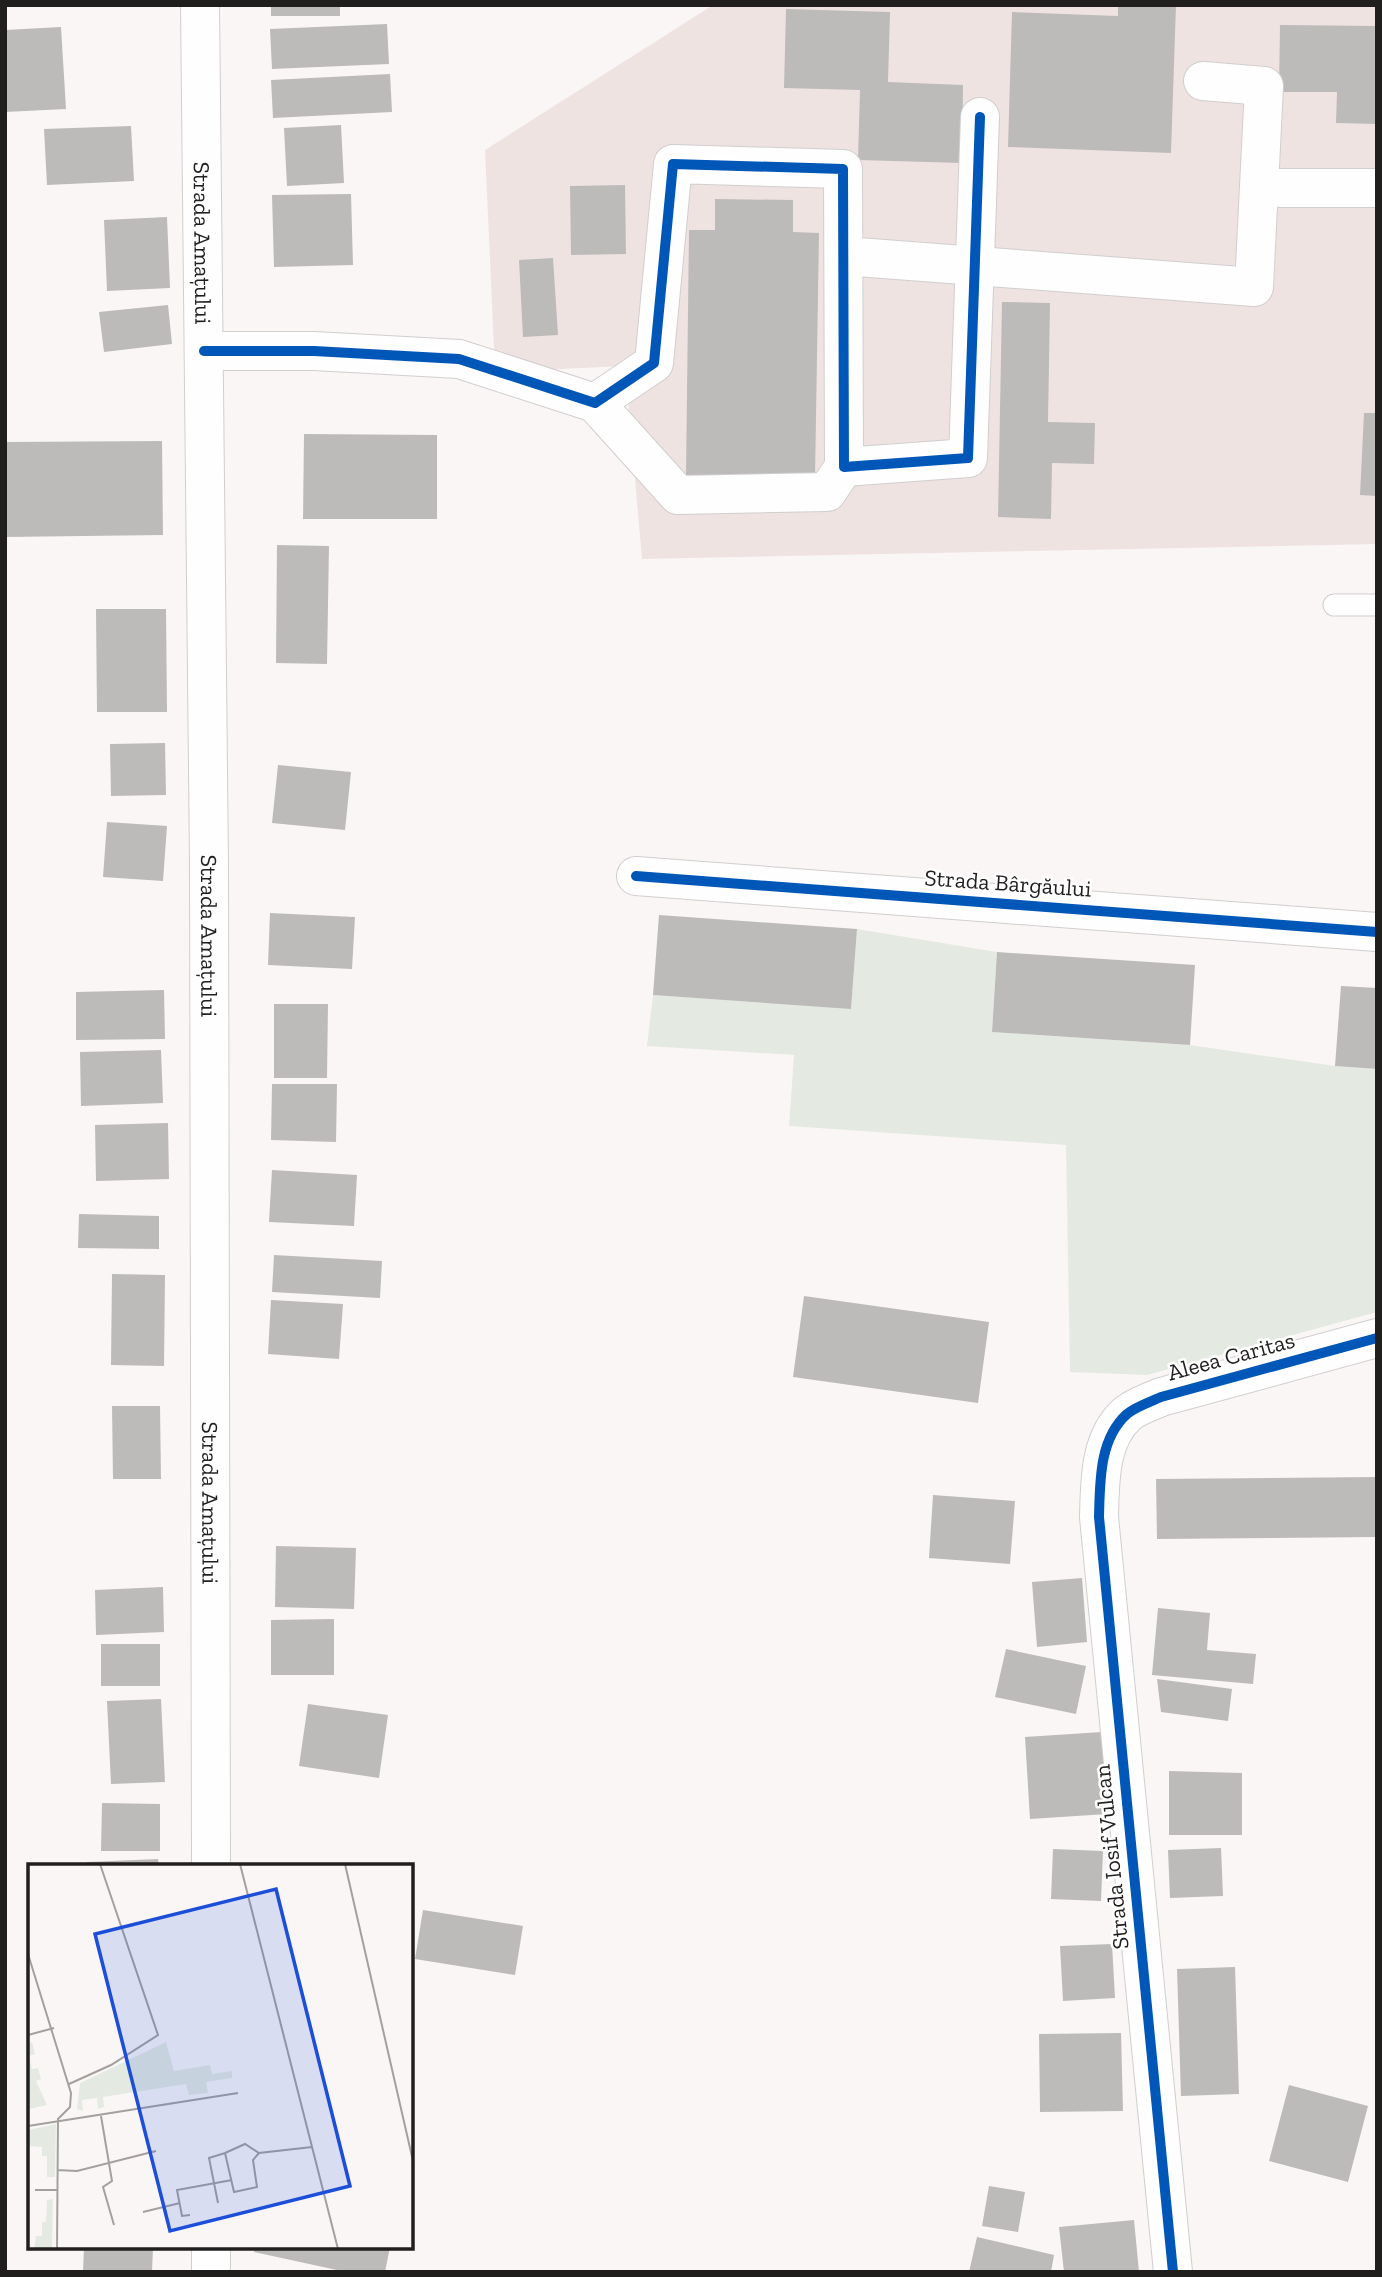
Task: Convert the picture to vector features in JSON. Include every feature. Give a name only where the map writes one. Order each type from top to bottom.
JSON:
[{"type":"street","name":"Strada Amațului","points":[[201,5],[211,1864]]},
{"type":"street","points":[[844,256],[1254,287],[1264,86],[1203,81]]},
{"type":"street","points":[[844,467],[968,458],[981,117]]},
{"type":"street","points":[[204,351],[314,351],[459,359],[594,403],[678,495],[827,492],[844,467],[843,169],[673,164],[653,363],[594,403]]},
{"type":"street","points":[[1259,188],[1377,188]]},
{"type":"street","name":"Strada Bârgăului","points":[[636,876],[1377,932]]},
{"type":"street","name":"Aleea Caritas","points":[[1109,1438],[1127,1414],[1161,1397],[1377,1338]]},
{"type":"street","name":"Strada Iosif Vulcan","points":[[1109,1438],[1100,1477],[1099,1517],[1173,2272]]},
{"type":"street","points":[[211,2249],[211,2272]]},
{"type":"lane","points":[[1334,605],[1377,605]]},
{"type":"shaded area","points":[[713,5],[1377,5],[1377,544],[642,559],[625,366],[495,372],[485,150]]},
{"type":"shaded area","points":[[857,929],[997,952],[992,1032],[1190,1045],[1335,1066],[1377,1069],[1377,1312],[1147,1375],[1070,1372],[1066,1145],[789,1126],[794,1055],[647,1046],[653,995],[851,1008]]},
{"type":"building","points":[[271,5],[340,5],[340,16],[271,16]]},
{"type":"building","points":[[1118,5],[1176,5],[1171,153],[1008,147],[1012,12],[1118,16]]},
{"type":"building","points":[[786,9],[890,12],[888,82],[963,85],[962,163],[858,160],[860,90],[784,88]]},
{"type":"building","points":[[387,24],[389,64],[272,69],[270,29]]},
{"type":"building","points":[[1280,25],[1377,26],[1377,124],[1336,123],[1337,92],[1279,92]]},
{"type":"building","points":[[61,27],[66,109],[5,112],[5,30]]},
{"type":"building","points":[[390,74],[392,112],[273,118],[271,80]]},
{"type":"building","points":[[341,125],[344,183],[287,186],[284,128]]},
{"type":"building","points":[[131,126],[134,181],[47,185],[44,129]]},
{"type":"building","points":[[625,185],[626,254],[571,255],[570,186]]},
{"type":"building","points":[[351,194],[353,265],[274,267],[272,195]]},
{"type":"building","points":[[715,199],[793,200],[793,232],[819,233],[815,478],[686,476],[689,230],[715,230]]},
{"type":"building","points":[[167,217],[170,288],[107,291],[104,220]]},
{"type":"building","points":[[553,258],[558,335],[523,337],[519,260]]},
{"type":"building","points":[[1002,302],[1050,303],[1048,422],[1095,423],[1094,464],[1052,463],[1051,519],[998,517]]},
{"type":"building","points":[[168,305],[172,344],[104,352],[99,312]]},
{"type":"building","points":[[1364,413],[1377,413],[1377,496],[1360,495]]},
{"type":"building","points":[[304,434],[437,435],[437,519],[303,519]]},
{"type":"building","points":[[162,441],[163,535],[5,537],[5,442]]},
{"type":"building","points":[[277,545],[329,546],[327,664],[276,663]]},
{"type":"building","points":[[96,609],[166,609],[167,712],[97,712]]},
{"type":"building","points":[[165,743],[166,795],[111,796],[110,744]]},
{"type":"building","points":[[278,765],[351,772],[345,830],[272,823]]},
{"type":"building","points":[[107,822],[167,826],[163,881],[103,877]]},
{"type":"building","points":[[270,913],[355,917],[352,969],[268,965]]},
{"type":"building","points":[[659,915],[857,929],[851,1009],[653,995]]},
{"type":"building","points":[[997,952],[1195,965],[1190,1045],[992,1032]]},
{"type":"building","points":[[1341,986],[1377,988],[1377,1069],[1335,1066]]},
{"type":"building","points":[[164,990],[165,1039],[76,1040],[76,992]]},
{"type":"building","points":[[274,1004],[328,1004],[327,1078],[274,1078]]},
{"type":"building","points":[[161,1050],[163,1103],[81,1106],[80,1052]]},
{"type":"building","points":[[272,1084],[337,1084],[336,1142],[271,1140]]},
{"type":"building","points":[[168,1123],[169,1179],[96,1181],[95,1125]]},
{"type":"building","points":[[272,1170],[357,1175],[354,1226],[269,1222]]},
{"type":"building","points":[[79,1214],[159,1216],[159,1249],[78,1248]]},
{"type":"building","points":[[274,1255],[382,1261],[380,1298],[272,1292]]},
{"type":"building","points":[[112,1274],[165,1275],[164,1366],[111,1365]]},
{"type":"building","points":[[804,1296],[989,1322],[978,1403],[793,1377]]},
{"type":"building","points":[[271,1300],[343,1304],[339,1359],[268,1354]]},
{"type":"building","points":[[112,1406],[160,1406],[161,1479],[113,1479]]},
{"type":"building","points":[[1377,1477],[1377,1537],[1157,1539],[1156,1479]]},
{"type":"building","points":[[933,1495],[1015,1501],[1010,1564],[929,1558]]},
{"type":"building","points":[[276,1546],[356,1548],[354,1609],[275,1607]]},
{"type":"building","points":[[1082,1578],[1087,1642],[1037,1647],[1032,1582]]},
{"type":"building","points":[[163,1587],[164,1632],[96,1635],[95,1590]]},
{"type":"building","points":[[1158,1608],[1210,1613],[1207,1650],[1256,1654],[1253,1684],[1152,1675]]},
{"type":"building","points":[[334,1619],[334,1675],[271,1675],[271,1620]]},
{"type":"building","points":[[101,1644],[160,1644],[160,1686],[101,1686]]},
{"type":"building","points":[[1006,1649],[1086,1666],[1076,1714],[995,1697]]},
{"type":"building","points":[[1157,1679],[1232,1689],[1228,1721],[1161,1712]]},
{"type":"building","points":[[161,1699],[165,1782],[111,1784],[107,1701]]},
{"type":"building","points":[[308,1704],[388,1715],[379,1778],[299,1766]]},
{"type":"building","points":[[1102,1732],[1107,1814],[1030,1819],[1025,1737]]},
{"type":"building","points":[[1169,1771],[1242,1773],[1242,1835],[1169,1835]]},
{"type":"building","points":[[102,1803],[160,1804],[160,1851],[101,1851]]},
{"type":"building","points":[[1221,1848],[1223,1896],[1170,1898],[1168,1850]]},
{"type":"building","points":[[1053,1849],[1103,1851],[1101,1901],[1051,1899]]},
{"type":"building","points":[[158,1859],[159,1864],[87,1864]]},
{"type":"building","points":[[423,1910],[523,1926],[515,1975],[415,1959]]},
{"type":"building","points":[[1112,1944],[1115,1998],[1063,2001],[1060,1946]]},
{"type":"building","points":[[1235,1967],[1239,2094],[1181,2096],[1177,1969]]},
{"type":"building","points":[[1121,2033],[1123,2111],[1040,2112],[1039,2034]]},
{"type":"building","points":[[1289,2085],[1368,2106],[1348,2182],[1269,2161]]},
{"type":"building","points":[[989,2186],[1025,2192],[1018,2232],[982,2226]]},
{"type":"building","points":[[1134,2220],[1139,2272],[1064,2272],[1059,2227]]},
{"type":"building","points":[[977,2237],[1054,2255],[1051,2272],[969,2272]]},
{"type":"building","points":[[84,2249],[153,2249],[152,2272],[83,2272]]},
{"type":"building","points":[[255,2249],[390,2249],[385,2272],[346,2272],[254,2252]]},
{"type":"cycle path","points":[[204,351],[314,351],[459,359],[595,403],[654,363],[673,164],[843,169],[844,467],[968,458],[980,117]]},
{"type":"cycle path","points":[[636,876],[1377,932]]},
{"type":"cycle path","points":[[1173,2272],[1099,1517],[1106,1448],[1118,1424],[1127,1414],[1161,1397],[1377,1338]]}]
